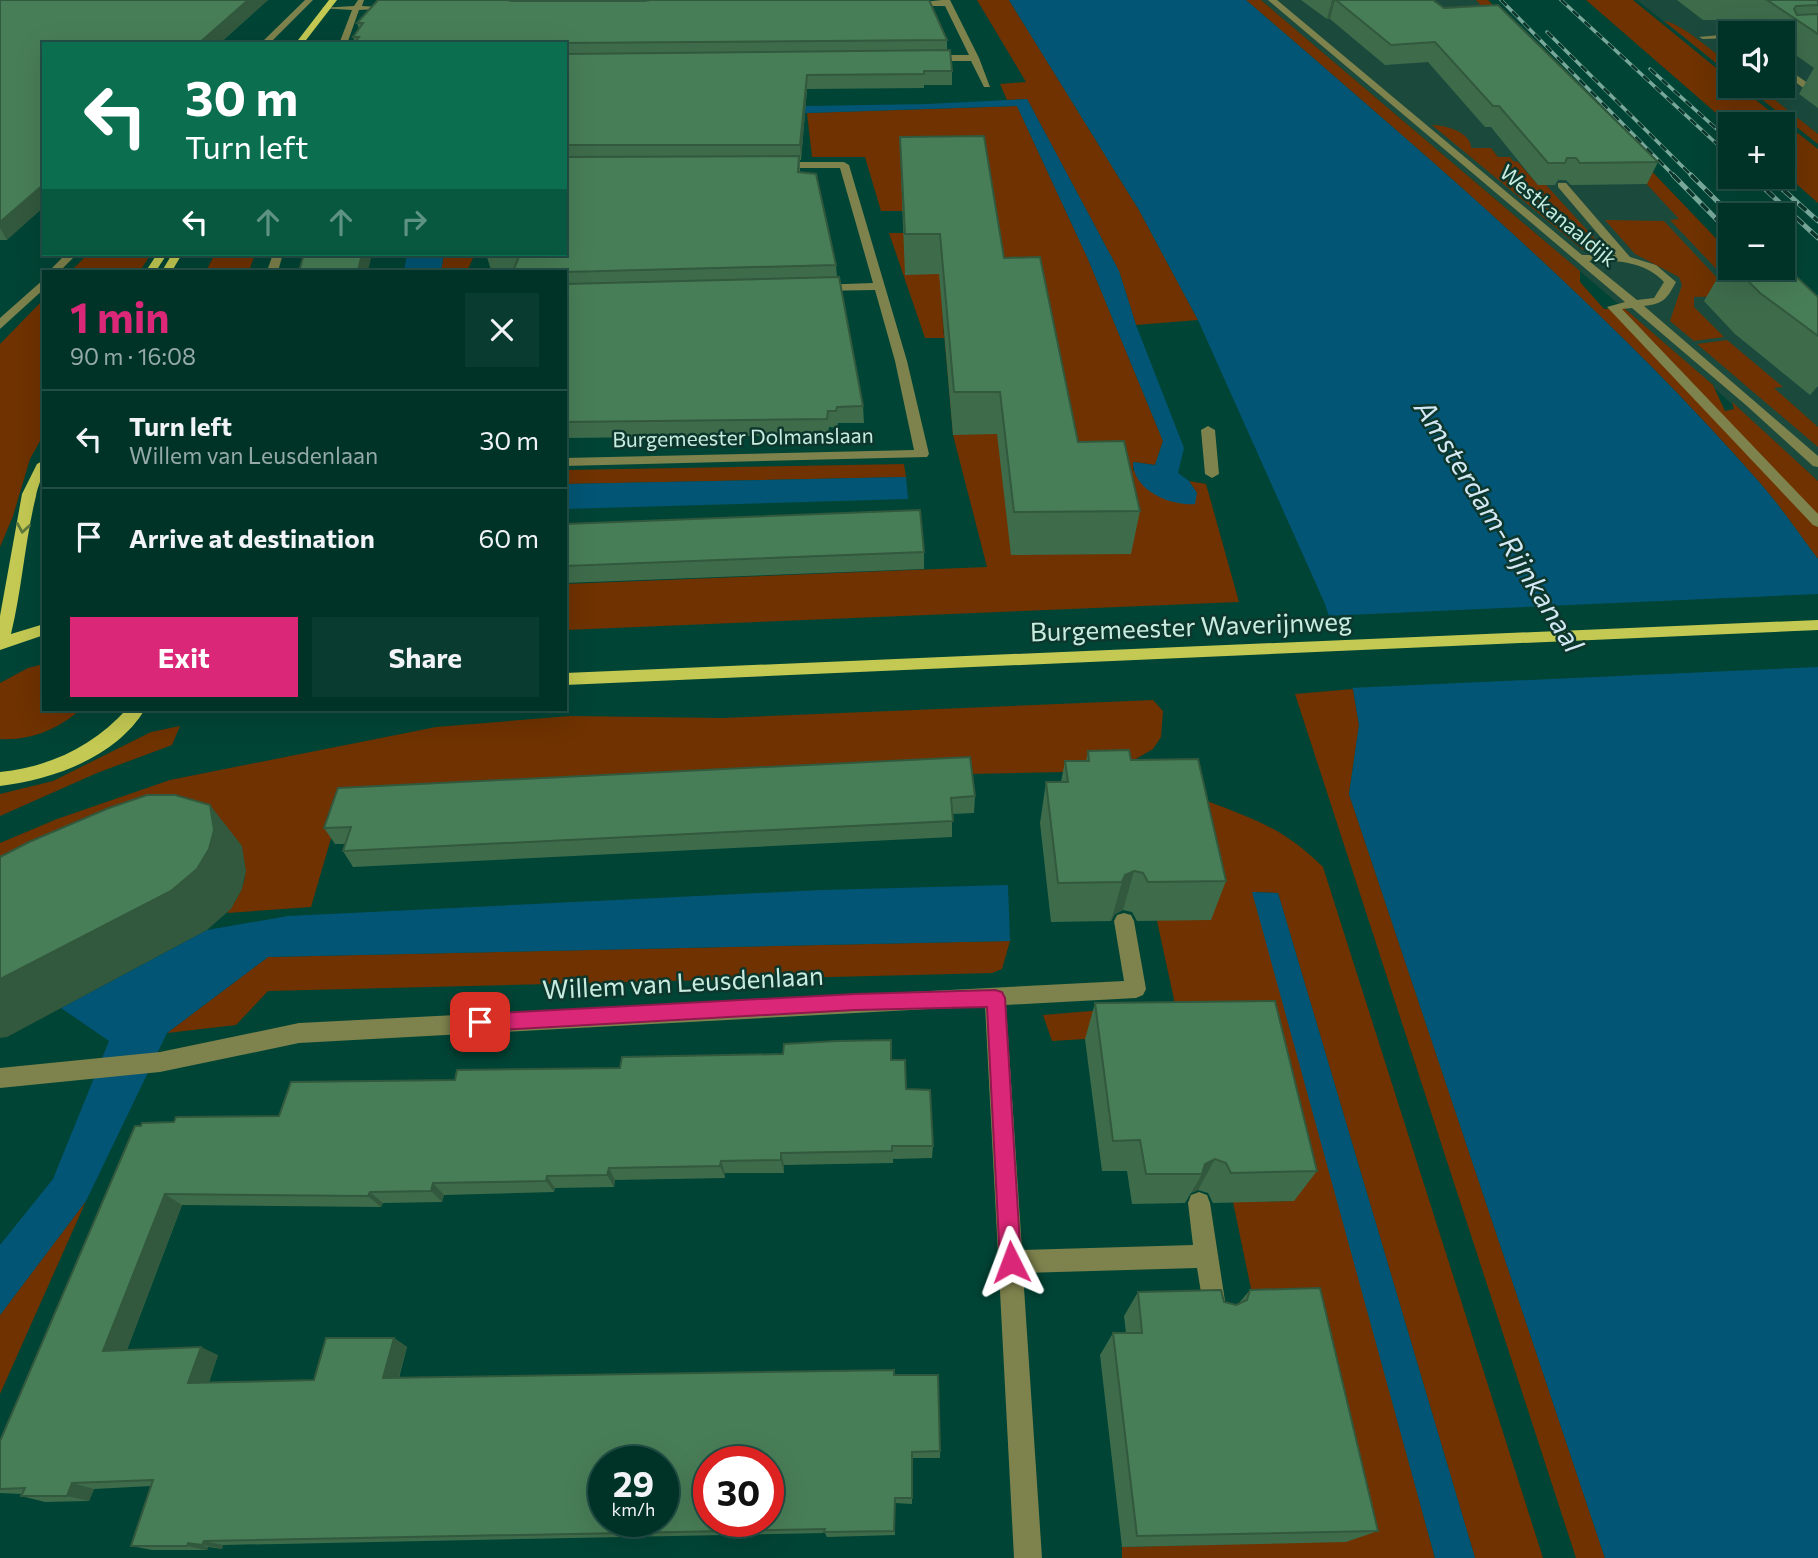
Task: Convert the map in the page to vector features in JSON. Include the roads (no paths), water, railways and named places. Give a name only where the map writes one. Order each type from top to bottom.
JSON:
[{"type":"main road","points":[[300,42],[332,0]]},
{"type":"main road","points":[[1,644],[14,590],[29,494],[42,468]]},
{"type":"main road","name":"Burgemeester Waverijnweg","points":[[567,679],[1818,625]]},
{"type":"main road","points":[[1,644],[42,630]]},
{"type":"main road","points":[[0,779],[15,778],[55,767],[93,748],[123,725],[135,711]]},
{"type":"street","points":[[266,42],[309,0]]},
{"type":"street","points":[[344,42],[356,9],[363,0]]},
{"type":"street","name":"Westkanaaldijk","points":[[1272,0],[1635,305],[1818,463]]},
{"type":"street","points":[[894,4],[947,2],[987,85]]},
{"type":"street","points":[[324,8],[408,8]]},
{"type":"street","points":[[1703,37],[1718,36]]},
{"type":"street","points":[[921,58],[975,58]]},
{"type":"street","points":[[1795,78],[1816,93]]},
{"type":"street","points":[[766,165],[844,165],[880,286],[798,288]]},
{"type":"street","points":[[1562,185],[1627,260]]},
{"type":"street","points":[[55,270],[70,256]]},
{"type":"street","points":[[1579,258],[1627,260],[1654,269],[1670,282],[1663,296],[1657,301],[1614,307],[1818,522]]},
{"type":"street","points":[[0,325],[42,284]]},
{"type":"street","name":"Burgemeester Dolmanslaan","points":[[567,462],[922,454],[880,286]]},
{"type":"street","points":[[1208,430],[1212,474]]},
{"type":"street","name":"Willem van Leusdenlaan","points":[[0,1078],[160,1062],[299,1032],[1136,989],[1124,921]]},
{"type":"street","points":[[995,998],[1028,1558]]},
{"type":"street","points":[[1199,1203],[1215,1314]]},
{"type":"street","points":[[1011,1262],[1206,1256]]},
{"type":"water","name":"Amsterdam-Rijnkanaal","points":[[1009,0],[1246,0],[1446,174],[1576,293],[1701,418],[1760,483],[1818,559],[1818,1558],[1605,1558],[1349,794],[1359,725],[1353,689],[1325,604],[1198,320],[1139,210]]},
{"type":"water","points":[[1027,99],[1119,271],[1136,325],[1184,448],[1178,473],[1189,481],[1197,493],[1195,504],[1175,502],[1155,495],[1139,481],[1133,462],[1155,465],[1163,441],[1088,259],[1017,106],[807,113],[567,115],[567,110],[927,104]]},
{"type":"water","points":[[407,256],[444,256],[441,270],[404,270]]},
{"type":"water","points":[[906,477],[908,499],[567,509],[567,484]]},
{"type":"water","points":[[1008,885],[1010,941],[268,957],[167,1033],[86,1201],[0,1315],[0,1245],[53,1179],[109,1041],[61,1008],[207,930],[288,916],[821,890]]},
{"type":"water","points":[[1252,892],[1278,893],[1475,1558],[1435,1558]]},
{"type":"railway","points":[[1501,0],[1675,177]]},
{"type":"railway","points":[[1561,0],[1718,145]]},
{"type":"railway","points":[[1547,32],[1693,177]]},
{"type":"railway","points":[[1650,69],[1718,130]]},
{"type":"railway","points":[[1673,175],[1718,221]]},
{"type":"railway","points":[[1693,177],[1719,203]]},
{"type":"railway","points":[[1765,189],[1818,238]]},
{"type":"railway","points":[[1782,189],[1818,221]]}]
